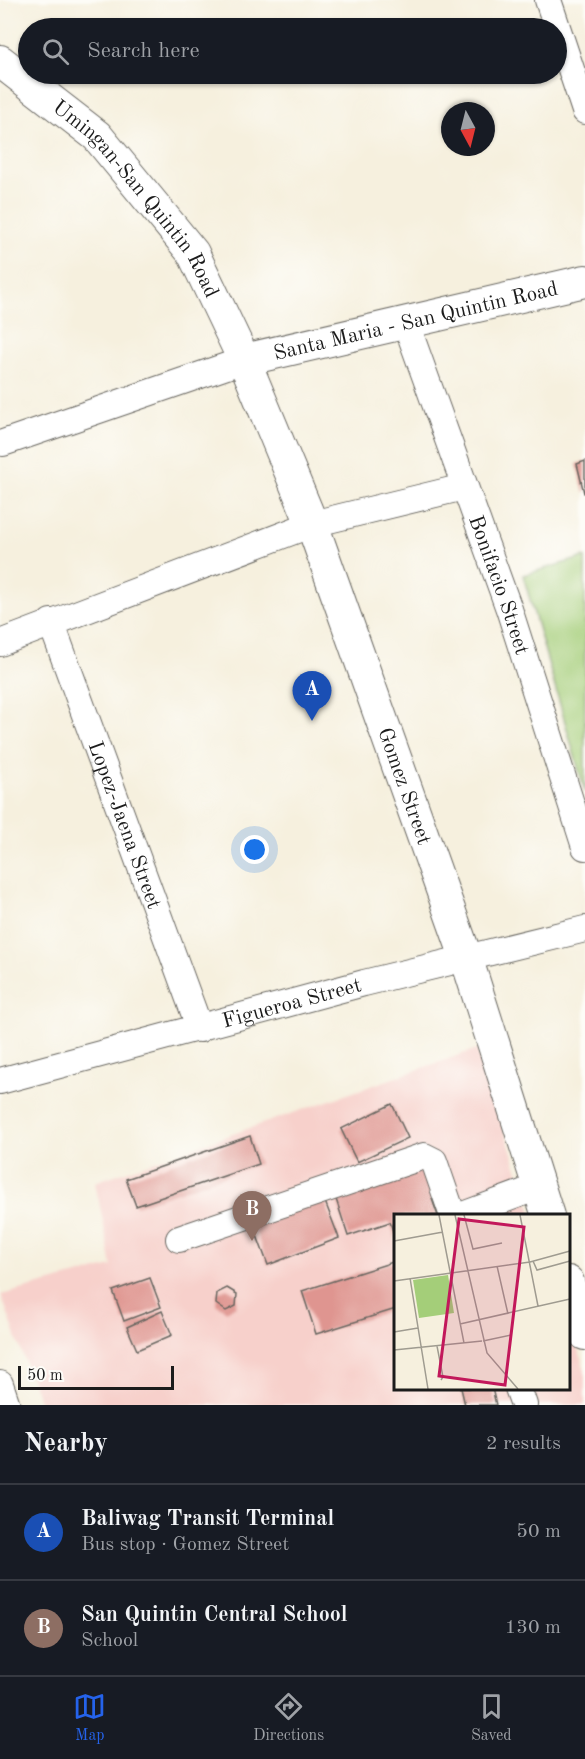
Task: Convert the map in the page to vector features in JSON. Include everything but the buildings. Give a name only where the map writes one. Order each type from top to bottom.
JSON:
[{"type":"main road","name":"Umingan-San Quintin Road","points":[[0,61],[18,75]]},
{"type":"main road","name":"Umingan-San Quintin Road","points":[[30,84],[97,136],[193,253],[244,360]]},
{"type":"main road","name":"Santa Maria - San Quintin Road","points":[[244,360],[585,281]]},
{"type":"main road","name":"Gomez Street","points":[[244,360],[312,524],[467,960],[543,1202]]},
{"type":"main road","points":[[570,1288],[585,1334]]},
{"type":"street","points":[[548,0],[554,18]]},
{"type":"street","points":[[567,57],[585,111]]},
{"type":"street","name":"Bonifacio Street","points":[[406,323],[509,609],[585,847]]},
{"type":"street","points":[[3,443],[244,360]]},
{"type":"street","points":[[0,643],[312,524],[464,487]]},
{"type":"street","name":"Lopez-Jaena Street","points":[[51,622],[200,1029]]},
{"type":"street","name":"Figueroa Street","points":[[0,1081],[364,983],[467,960],[585,929]]},
{"type":"street","points":[[179,1239],[424,1156],[434,1161],[452,1214]]},
{"type":"street","points":[[472,1214],[543,1202]]},
{"type":"street","points":[[0,1384],[7,1405]]},
{"type":"street","points":[[518,1390],[524,1405]]},
{"type":"shaded area","points":[[477,1049],[532,1214],[394,1214],[394,1390],[570,1390],[570,1324],[585,1371],[585,1405],[41,1405],[1,1295],[112,1266],[95,1182]]},
{"type":"green space","points":[[585,557],[585,792],[523,575]]},
{"type":"place","name":"Baliwag Transit Terminal","points":[[312,721]]},
{"type":"place","name":"San Quintin Central School","points":[[252,1241]]}]
